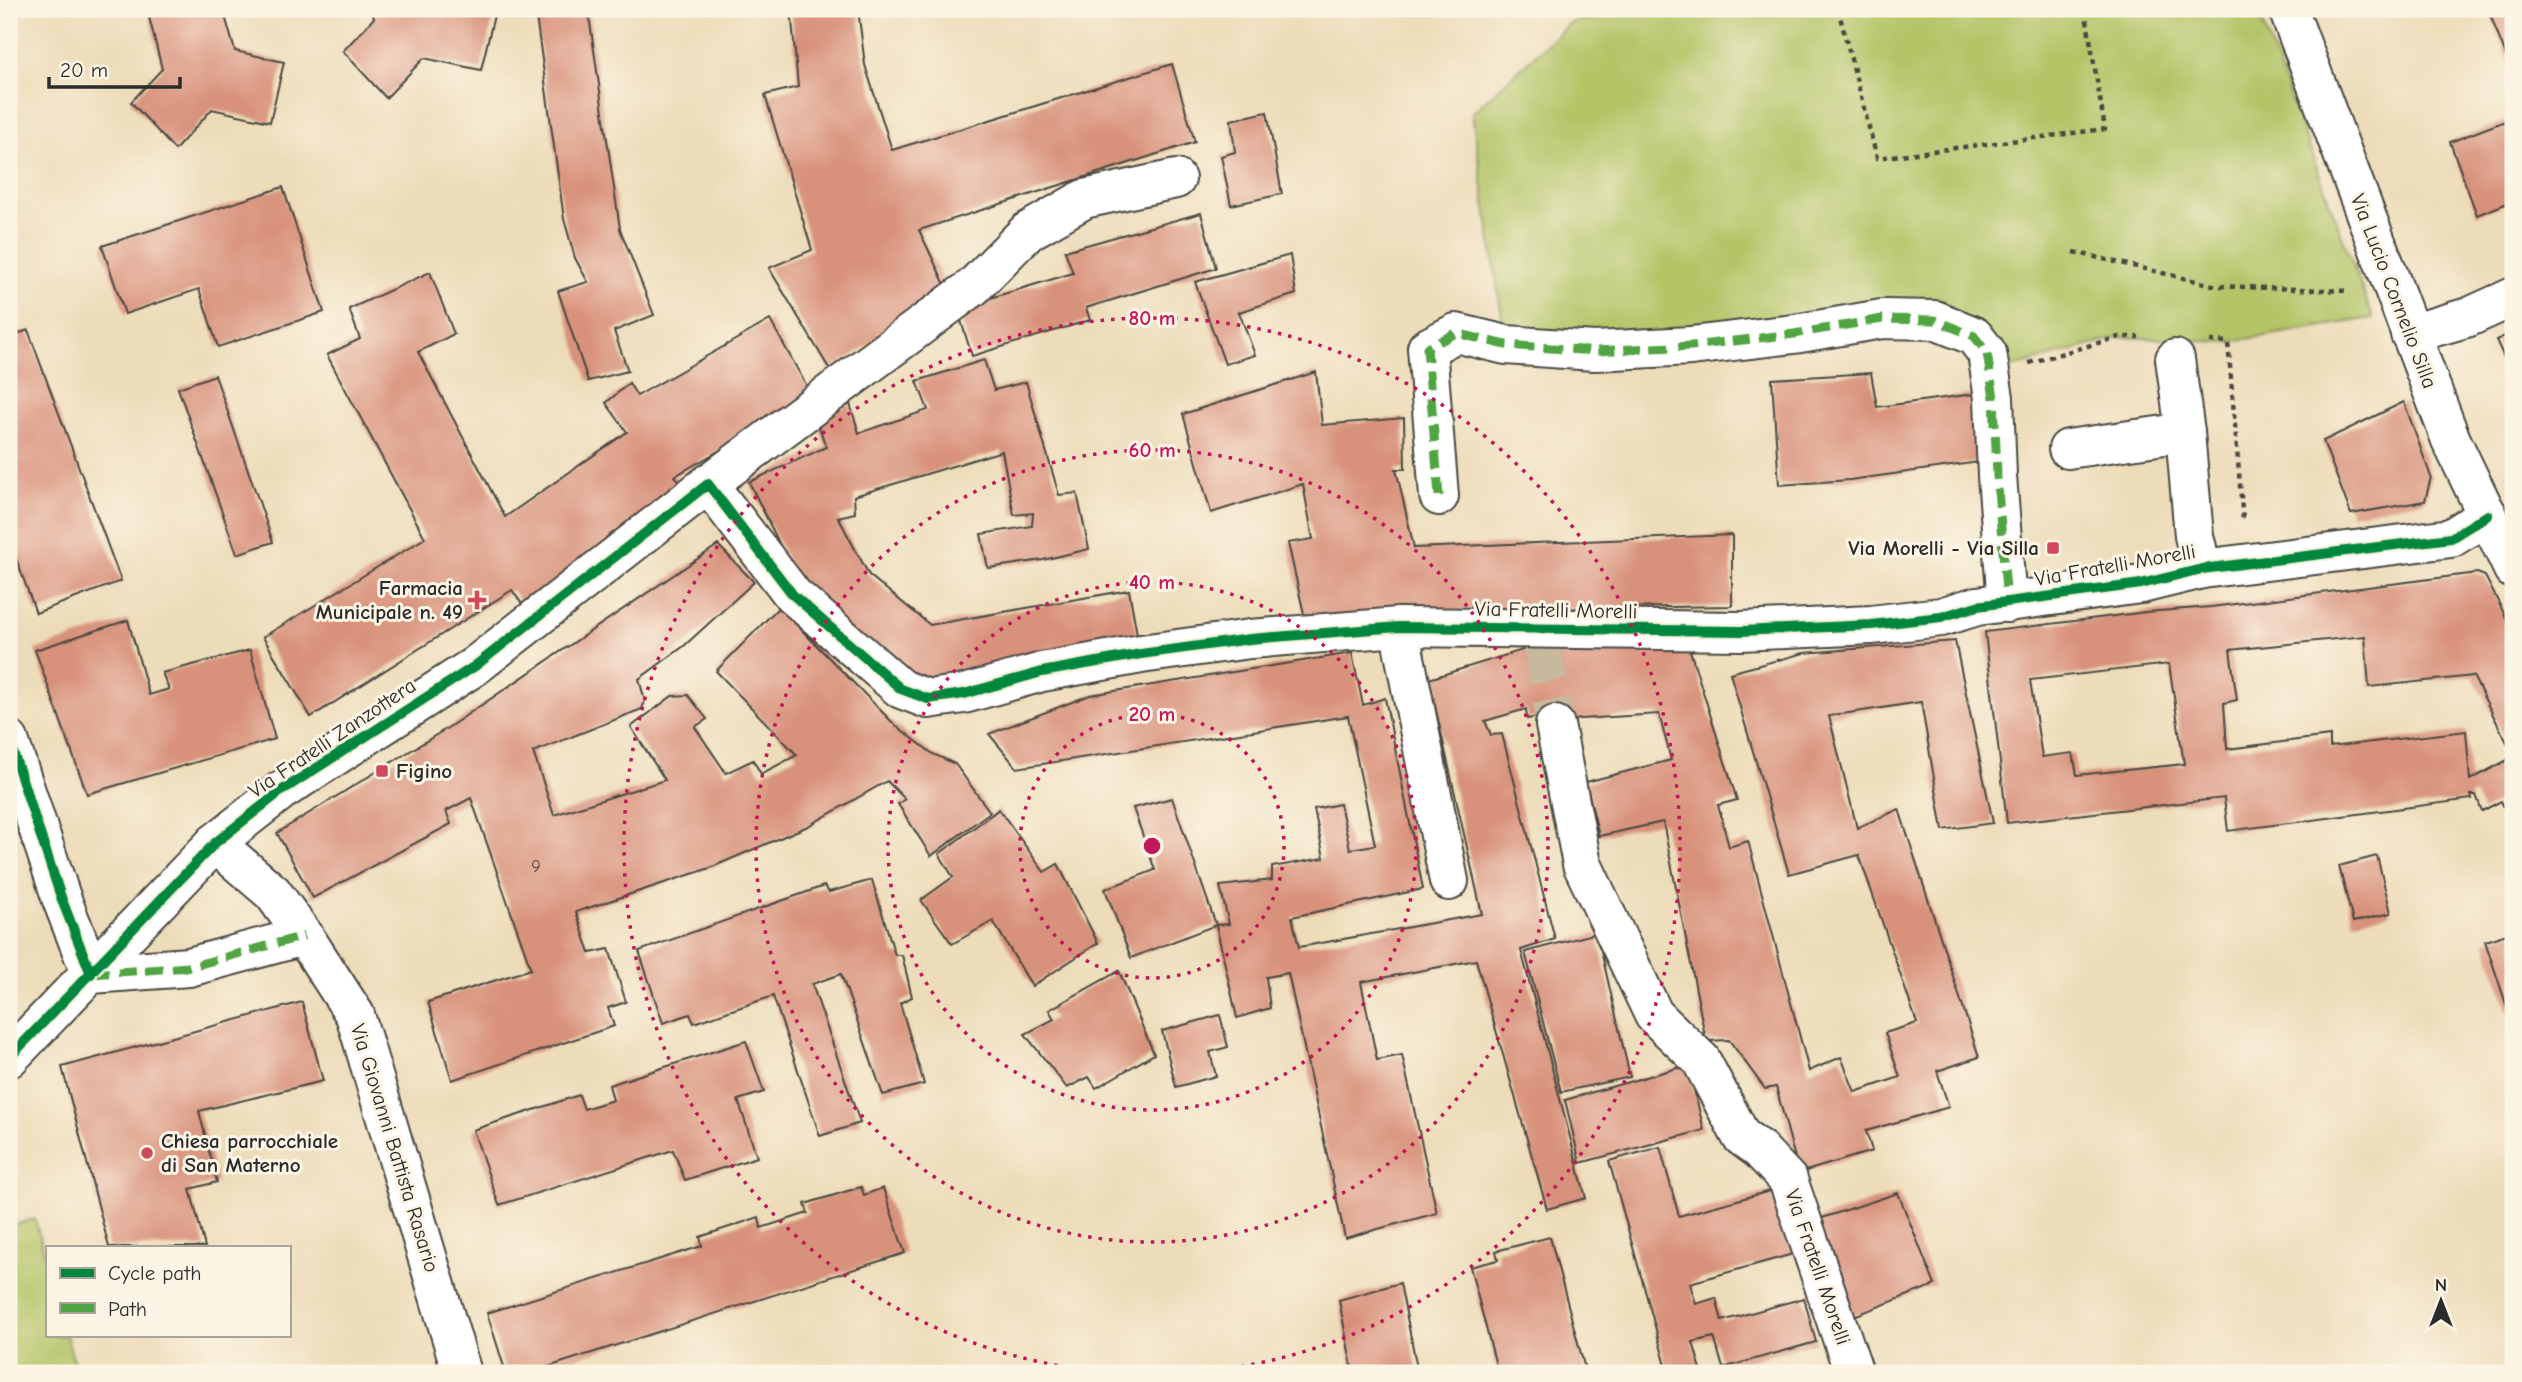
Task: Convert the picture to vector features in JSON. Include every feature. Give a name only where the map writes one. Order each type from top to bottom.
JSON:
[{"type":"street","name":"Via Lucio Cornelio Silla","points":[[2288,9],[2451,440],[2513,569]]},
{"type":"street","name":"Via Fratelli Zanzottera","points":[[9,1058],[215,843],[281,791],[475,666],[708,484],[973,287],[1027,232],[1084,200],[1176,179]]},
{"type":"street","points":[[2410,334],[2469,317],[2513,297]]},
{"type":"street","points":[[1439,496],[1427,348],[1456,333],[1507,345],[1595,351],[1690,346],[1794,334],[1882,319],[1935,320],[1974,336],[1987,353],[1994,398],[1998,498],[2007,603]]},
{"type":"street","points":[[2175,359],[2185,432],[2194,536],[2202,569]]},
{"type":"street","points":[[2068,449],[2185,432]]},
{"type":"street","name":"Via Fratelli Morelli","points":[[708,484],[793,595],[901,689],[928,699],[964,694],[1042,672],[1141,654],[1250,639],[1399,627],[1543,637],[1741,631],[1871,625],[1941,617],[1977,606],[2141,584],[2202,569],[2451,538],[2488,515]]},
{"type":"street","points":[[1399,627],[1449,881]]},
{"type":"street","name":"Via Fratelli Morelli","points":[[1555,725],[1582,864],[1654,1015],[1701,1060],[1741,1136],[1760,1150],[1788,1180],[1854,1373]]},
{"type":"street","points":[[9,740],[62,900],[91,974],[188,967],[304,936]]},
{"type":"street","name":"Via Giovanni Battista Rasario","points":[[215,843],[273,893],[355,1015],[462,1373]]},
{"type":"path","points":[[1838,9],[1877,158],[2105,129],[2085,9]]},
{"type":"path","points":[[2074,251],[2217,286],[2359,292]]},
{"type":"green space","points":[[1633,9],[2257,9],[2373,318],[2228,342],[2119,337],[2008,369],[1974,336],[1506,345],[1472,113],[1570,23]]},
{"type":"green space","points":[[35,1219],[46,1260],[46,1336],[66,1336],[77,1373],[9,1373],[9,1226]]},
{"type":"building","points":[[147,9],[223,9],[235,51],[284,62],[270,122],[212,109],[175,150],[131,102],[162,69]]},
{"type":"building","points":[[371,9],[495,11],[481,70],[424,58],[386,98],[343,51],[374,18]]},
{"type":"building","points":[[535,9],[588,9],[620,229],[654,315],[614,331],[628,371],[588,381],[558,291],[588,282],[575,258],[564,219]]},
{"type":"building","points":[[791,9],[858,9],[865,65],[892,150],[1172,64],[1195,142],[919,230],[949,293],[830,370],[769,268],[812,250],[765,95],[798,87]]},
{"type":"building","points":[[2488,9],[2513,9],[2513,74]]},
{"type":"building","points":[[1267,112],[1282,194],[1231,205],[1221,156],[1235,152],[1231,120]]},
{"type":"building","points":[[2513,118],[2513,201],[2477,215],[2450,142]]},
{"type":"building","points":[[283,187],[324,312],[218,347],[199,289],[125,314],[102,246]]},
{"type":"building","points":[[1201,213],[1216,268],[1086,308],[1090,320],[972,356],[957,308],[1073,273],[1065,251]]},
{"type":"building","points":[[1290,255],[1296,294],[1239,312],[1255,355],[1225,364],[1195,282]]},
{"type":"building","points":[[430,272],[454,334],[418,352],[505,517],[627,432],[606,403],[629,383],[637,396],[770,320],[813,397],[675,476],[686,490],[522,604],[512,590],[311,717],[263,637],[425,538],[327,355],[360,339],[349,309]]},
{"type":"building","points":[[28,330],[121,581],[36,613],[9,539],[9,337]]},
{"type":"building","points":[[2513,332],[2513,377],[2496,340]]},
{"type":"building","points":[[984,360],[994,390],[1026,382],[1059,495],[1077,493],[1089,549],[1043,560],[988,568],[981,534],[1032,526],[1033,513],[1014,515],[1002,451],[854,496],[855,513],[838,517],[869,575],[930,625],[1129,590],[1138,640],[911,688],[809,604],[749,482],[826,447],[816,418],[850,404],[859,433],[928,410],[917,381]]},
{"type":"building","points":[[1316,372],[1322,425],[1404,418],[1405,469],[1396,469],[1414,548],[1732,535],[1732,606],[1373,612],[1306,623],[1288,543],[1313,539],[1303,484],[1211,513],[1183,414]]},
{"type":"building","points":[[1871,373],[1877,407],[1974,394],[1980,462],[1850,480],[1779,485],[1772,379]]},
{"type":"building","points":[[215,375],[273,542],[237,554],[178,388]]},
{"type":"building","points":[[2404,402],[2431,477],[2425,501],[2351,514],[2323,441]]},
{"type":"building","points":[[718,545],[754,582],[684,646],[639,679],[645,701],[642,709],[533,752],[554,815],[665,780],[631,727],[672,696],[688,695],[707,719],[695,727],[726,773],[753,760],[761,774],[797,755],[716,671],[779,607],[894,724],[933,754],[955,764],[990,812],[931,856],[898,804],[905,799],[887,781],[808,826],[710,868],[576,912],[590,953],[609,949],[626,1002],[608,1008],[614,1026],[452,1080],[428,1002],[531,969],[471,798],[446,811],[451,824],[313,898],[277,833],[449,727]]},
{"type":"building","points":[[2477,573],[2485,576],[2513,631],[2513,754],[2473,676],[2369,687],[2365,636],[2230,650],[2237,700],[2224,703],[2227,749],[2330,736],[2330,747],[2466,731],[2470,780],[2513,757],[2513,826],[2501,801],[2482,811],[2476,795],[2471,795],[2472,799],[2228,831],[2224,798],[2007,823],[1985,632],[2146,612],[2211,607]],"holes":[[[2169,664],[2184,764],[2077,775],[2073,753],[2042,757],[2030,680]]]},
{"type":"building","points":[[128,620],[149,695],[169,689],[162,673],[250,650],[275,739],[87,794],[35,650]]},
{"type":"building","points":[[1955,641],[1993,823],[1943,830],[1921,702],[1829,716],[1857,828],[1899,809],[1979,1057],[1937,1071],[1949,1107],[1866,1131],[1872,1151],[1799,1173],[1776,1087],[1765,1089],[1729,1040],[1706,1041],[1663,822],[1599,836],[1586,782],[1671,760],[1659,714],[1580,719],[1544,728],[1539,717],[1527,719],[1526,709],[1485,721],[1491,735],[1502,734],[1555,939],[1521,950],[1586,1198],[1547,1209],[1476,960],[1361,982],[1377,1060],[1402,1055],[1437,1213],[1345,1238],[1288,973],[1266,977],[1270,1008],[1237,1018],[1216,925],[1229,924],[1220,886],[1272,880],[1272,867],[1324,858],[1314,809],[1340,804],[1350,849],[1375,845],[1348,716],[1017,768],[989,734],[1090,695],[1352,653],[1363,705],[1385,698],[1423,889],[1292,917],[1299,947],[1482,914],[1429,679],[1542,644],[1688,644],[1737,800],[1718,805],[1729,847],[1748,841],[1809,1071],[1841,1057],[1855,1092],[1900,1077],[1885,1033],[1917,1023],[1859,855],[1789,874],[1730,673],[1804,653]]},
{"type":"building","points":[[1172,798],[1216,925],[1131,958],[1105,889],[1155,870],[1133,808]]},
{"type":"building","points":[[999,809],[1044,872],[1058,864],[1098,943],[1032,986],[993,921],[952,944],[921,900],[953,877],[939,854]]},
{"type":"building","points":[[2377,856],[2391,913],[2353,922],[2339,866]]},
{"type":"building","points":[[872,880],[895,955],[902,955],[912,997],[900,1003],[924,1084],[883,1095],[841,974],[812,984],[860,1123],[820,1136],[773,996],[694,1023],[690,1014],[663,1023],[639,951],[824,886],[829,892]]},
{"type":"building","points":[[2513,932],[2513,1025],[2485,941]]},
{"type":"building","points":[[1597,933],[1630,1077],[1561,1092],[1525,952]]},
{"type":"building","points":[[1119,971],[1154,1054],[1096,1088],[1089,1077],[1067,1088],[1025,1034],[1054,1019],[1049,1010]]},
{"type":"building","name":"Chiesa parrocchiale di San Materno","points":[[302,1002],[323,1081],[199,1111],[217,1182],[190,1189],[205,1246],[109,1246],[62,1067]]},
{"type":"building","points":[[1220,1015],[1228,1047],[1210,1052],[1216,1076],[1176,1087],[1162,1031]]},
{"type":"building","points":[[746,1041],[764,1092],[738,1100],[757,1157],[685,1180],[673,1150],[499,1205],[473,1130],[579,1095],[584,1109],[613,1100],[609,1085]]},
{"type":"building","points":[[1688,1065],[1704,1130],[1580,1163],[1565,1100]]},
{"type":"building","points":[[1660,1147],[1679,1216],[1781,1188],[1800,1252],[1690,1283],[1696,1304],[1716,1298],[1722,1321],[1804,1298],[1816,1342],[1723,1368],[1714,1337],[1693,1342],[1702,1373],[1668,1373],[1609,1161]]},
{"type":"building","points":[[861,1187],[864,1195],[883,1188],[905,1253],[529,1373],[506,1373],[487,1313],[702,1246],[700,1237],[759,1217],[761,1228],[808,1213],[805,1204]]},
{"type":"building","points":[[1898,1193],[1935,1285],[1841,1321],[1813,1221]]},
{"type":"building","points":[[1550,1237],[1586,1373],[1498,1373],[1470,1267],[1498,1260],[1496,1251]]},
{"type":"building","points":[[1400,1283],[1418,1373],[1353,1373],[1339,1300]]},
{"type":"tunnel","points":[[1542,644],[1555,725]]},
{"type":"marked path","points":[[1439,496],[1427,348],[1456,333],[1506,345],[1595,351],[1691,346],[1794,334],[1882,319],[1935,320],[1974,336],[1987,353],[1994,398],[2007,603]]},
{"type":"marked path","points":[[91,974],[189,967],[304,936]]},
{"type":"cycle path","points":[[9,1058],[215,843],[281,791],[475,666],[708,484],[793,595],[901,689],[928,699],[964,694],[1042,672],[1141,654],[1250,639],[1399,627],[1741,631],[1871,625],[1941,617],[1977,606],[2141,584],[2202,569],[2451,538],[2488,515]]},
{"type":"cycle path","points":[[9,740],[62,900],[91,974]]},
{"type":"place","name":"Via Morelli - Via Silla","points":[[2053,548]]},
{"type":"place","name":"Farmacia Municipale n. 49","points":[[477,600]]},
{"type":"place","name":"Figino","points":[[382,771]]},
{"type":"place","name":"Chiesa parrocchiale di San Materno","points":[[147,1153]]}]
